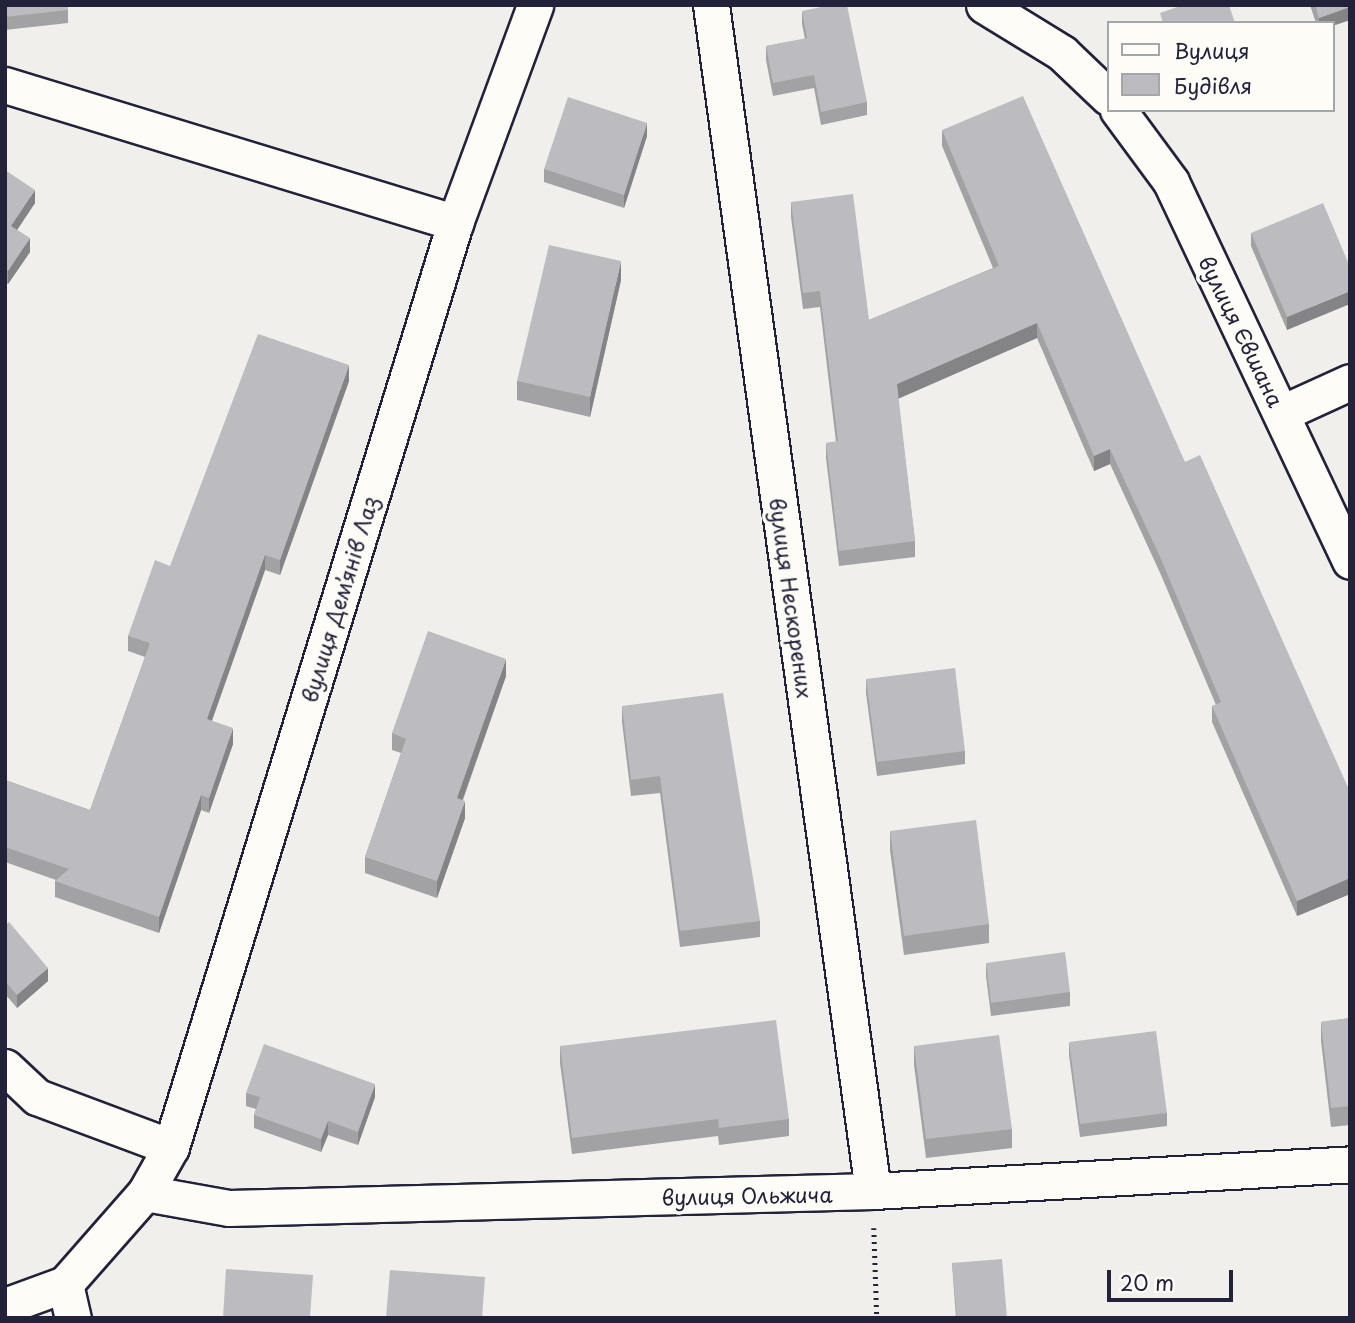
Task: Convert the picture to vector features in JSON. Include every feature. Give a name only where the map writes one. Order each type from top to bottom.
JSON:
[{"type":"street","name":"вулиця Демʼянів Лаз","points":[[65,1284],[145,1193],[171,1147],[455,223],[536,5]]},
{"type":"street","name":"вулиця Нескорених","points":[[711,5],[873,1191]]},
{"type":"street","points":[[984,5],[1062,53],[1106,95]]},
{"type":"street","points":[[5,85],[455,223]]},
{"type":"street","name":"вулиця Євшана","points":[[1119,112],[1171,183],[1350,561]]},
{"type":"street","points":[[1282,413],[1350,382]]},
{"type":"street","points":[[5,1068],[37,1097],[171,1147]]},
{"type":"street","name":"вулиця Ольжича","points":[[145,1193],[229,1208],[873,1191],[1350,1164]]},
{"type":"street","points":[[5,1306],[65,1284],[73,1318]]},
{"type":"path","points":[[873,1191],[877,1318]]},
{"type":"building","points":[[5,5],[68,5],[68,10],[5,17]]},
{"type":"building","points":[[831,5],[847,5],[867,102],[821,112],[814,75],[773,83],[766,46],[807,38],[802,11]]},
{"type":"building","points":[[1183,5],[1229,5],[1234,21],[1162,21],[1160,13]]},
{"type":"building","points":[[1315,5],[1350,5],[1350,7],[1319,18]]},
{"type":"building","points":[[1023,96],[1185,462],[1200,455],[1350,792],[1350,878],[1297,901],[1212,706],[1221,702],[1161,559],[1110,449],[1094,456],[1037,323],[897,384],[915,541],[839,551],[826,443],[838,441],[820,291],[803,293],[791,202],[853,194],[869,320],[999,266],[942,130]]},
{"type":"building","points":[[568,97],[647,123],[624,195],[544,169]]},
{"type":"building","points":[[5,170],[35,190],[11,226],[30,238],[8,271],[5,269]]},
{"type":"building","points":[[1323,203],[1350,267],[1350,291],[1287,317],[1251,233]]},
{"type":"building","points":[[549,245],[621,261],[590,397],[517,381]]},
{"type":"building","points":[[258,334],[349,365],[280,560],[265,555],[207,719],[233,728],[209,798],[201,795],[159,917],[55,881],[69,869],[5,847],[5,780],[90,810],[150,643],[128,636],[155,560],[170,566]]},
{"type":"building","points":[[428,631],[506,659],[457,798],[465,801],[437,881],[365,857],[406,739],[392,733]]},
{"type":"building","points":[[955,668],[965,751],[877,762],[866,679]]},
{"type":"building","points":[[723,693],[760,921],[680,931],[660,776],[631,780],[622,706]]},
{"type":"building","points":[[976,820],[989,924],[904,936],[890,831]]},
{"type":"building","points":[[9,922],[48,968],[17,995],[5,981],[5,925]]},
{"type":"building","points":[[1065,952],[1070,992],[991,1003],[986,963]]},
{"type":"building","points":[[1350,1018],[1350,1106],[1331,1108],[1321,1022]]},
{"type":"building","points":[[776,1020],[789,1119],[719,1128],[718,1119],[572,1138],[560,1046]]},
{"type":"building","points":[[1156,1031],[1167,1113],[1080,1124],[1069,1042]]},
{"type":"building","points":[[999,1035],[1012,1129],[926,1139],[914,1046]]},
{"type":"building","points":[[264,1044],[375,1084],[358,1132],[328,1121],[321,1139],[254,1115],[260,1097],[246,1093]]},
{"type":"building","points":[[1002,1259],[1007,1318],[957,1318],[952,1263]]},
{"type":"building","points":[[226,1269],[313,1275],[310,1318],[223,1318]]},
{"type":"building","points":[[390,1270],[485,1277],[482,1318],[386,1318]]}]
